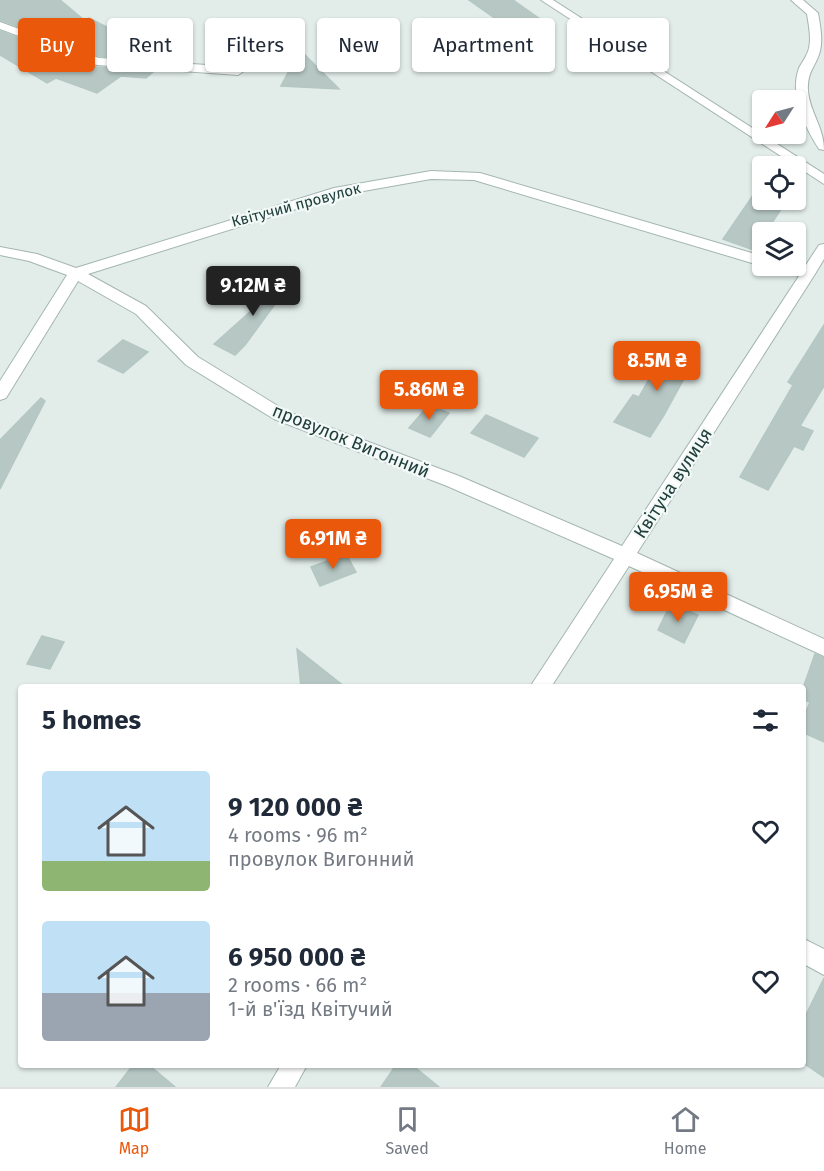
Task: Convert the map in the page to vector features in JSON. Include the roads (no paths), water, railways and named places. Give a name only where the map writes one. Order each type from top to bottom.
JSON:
[{"type":"street","points":[[546,0],[824,180]]},
{"type":"street","points":[[796,0],[812,13],[819,50],[804,69],[801,93],[810,122],[824,146]]},
{"type":"street","points":[[0,24],[97,61],[205,68]]},
{"type":"street","name":"Квітучий провулок","points":[[76,273],[339,191],[431,175],[475,176],[752,258]]},
{"type":"street","name":"Квітуча вулиця","points":[[542,684],[824,248]]},
{"type":"street","name":"провулок Вигонний","points":[[0,251],[32,257],[76,273],[141,310],[192,361],[280,415],[453,481],[626,556],[824,648]]},
{"type":"street","points":[[0,394],[76,273]]},
{"type":"street","points":[[806,952],[824,963]]},
{"type":"street","points":[[281,1087],[293,1068]]}]
